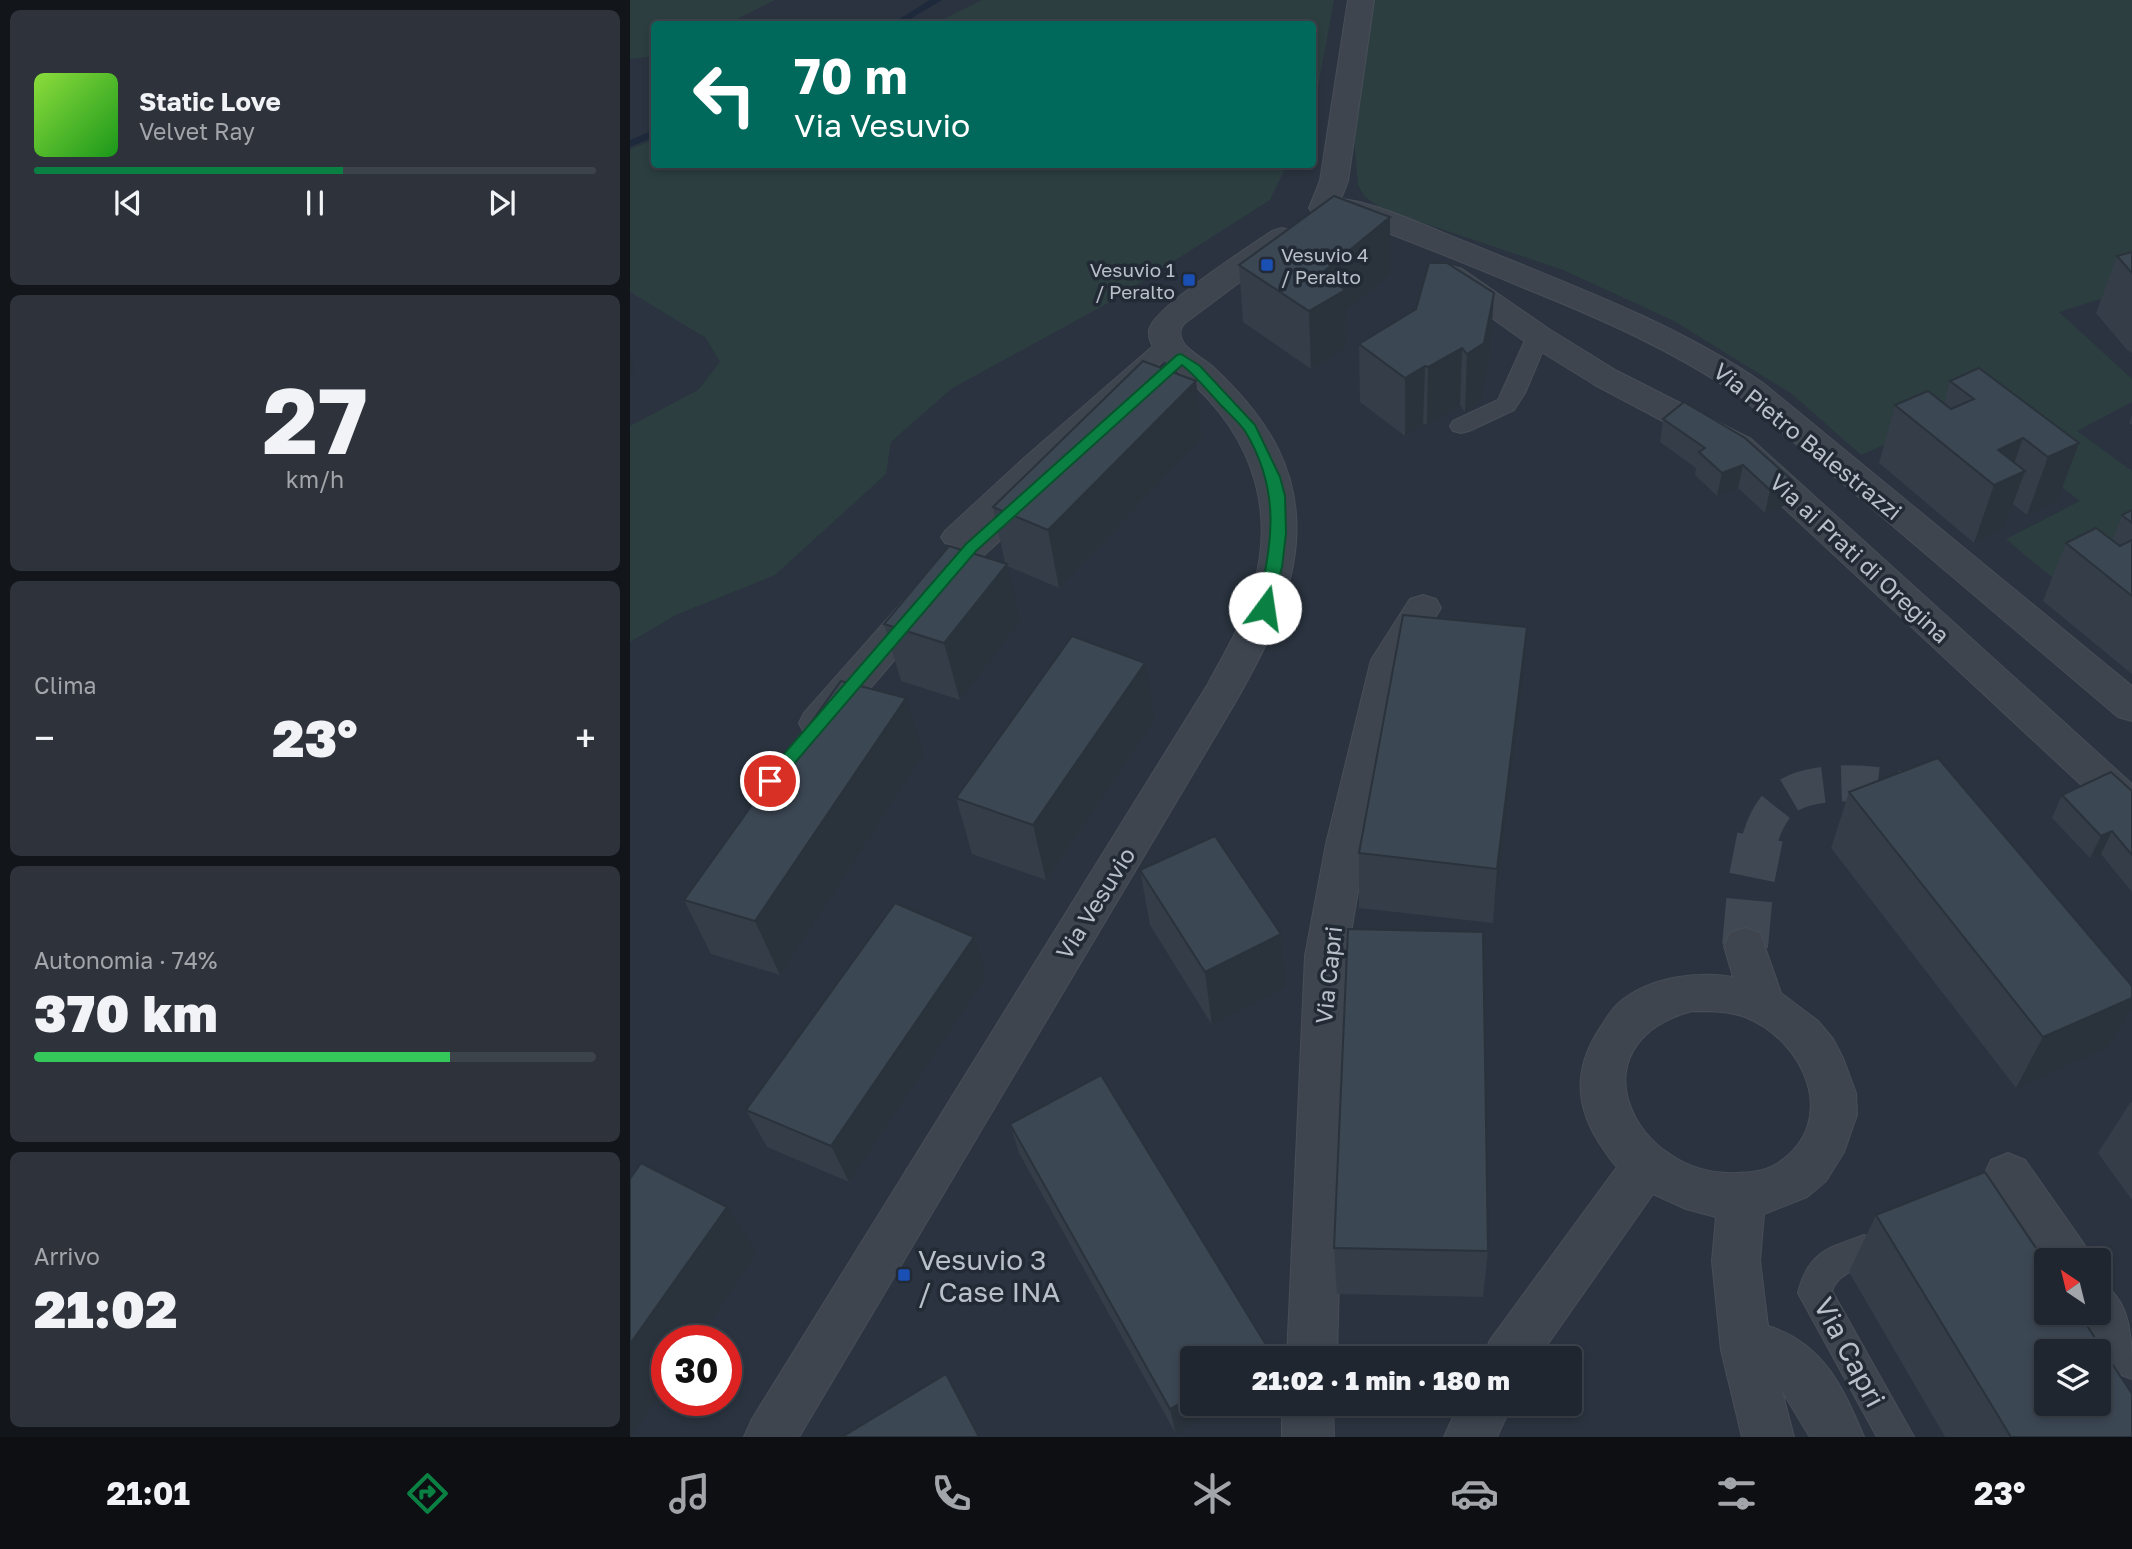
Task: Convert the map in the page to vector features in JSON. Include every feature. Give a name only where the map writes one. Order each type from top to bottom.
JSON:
[{"type":"street","points":[[794,751],[971,547],[1175,351],[1164,331],[1169,320],[1323,208],[1334,181],[1361,0]]},
{"type":"street","name":"Via Pietro Balestrazzi","points":[[1323,208],[1348,207],[1620,316],[1710,361],[1752,390],[2132,707]]},
{"type":"street","name":"Via ai Prati di Oregina","points":[[1391,224],[1430,260],[1538,336],[1606,378],[1739,447],[2132,808]]},
{"type":"street","name":"Via Vesuvio","points":[[770,1437],[1223,691],[1265,608],[1273,576],[1278,533],[1278,496],[1273,477],[1250,428],[1196,369],[1175,351]]},
{"type":"street","name":"Via Capri","points":[[1312,1346],[1326,956],[1346,844],[1390,660],[1423,608]]},
{"type":"street","points":[[1745,946],[1763,1004]]},
{"type":"street","points":[[1692,992],[1729,994],[1763,1004],[1794,1025],[1818,1051],[1832,1082],[1835,1114],[1827,1144],[1807,1171],[1778,1189],[1742,1197],[1708,1196],[1675,1185],[1645,1166],[1620,1139],[1605,1106],[1603,1073],[1612,1042],[1631,1018],[1659,1001],[1692,992]]},
{"type":"street","points":[[1517,1346],[1645,1166]]},
{"type":"street","points":[[2008,1175],[2059,1248]]},
{"type":"street","points":[[1742,1197],[1735,1261],[1745,1350],[1768,1437]]},
{"type":"street","points":[[2111,1324],[2132,1354]]},
{"type":"street","name":"Via Capri","points":[[1745,1350],[1776,1353],[1790,1363],[1809,1386],[1838,1437]]},
{"type":"street","points":[[1308,1416],[1308,1437]]},
{"type":"street","points":[[1470,1437],[1480,1416]]},
{"type":"lane","points":[[1461,426],[1506,405],[1514,393],[1538,336]]},
{"type":"lane","points":[[953,537],[1031,464],[1175,351]]},
{"type":"lane","name":"Via Capri","points":[[1864,1251],[1829,1264],[1818,1278],[1815,1293],[1896,1437]]},
{"type":"shaded area","points":[[630,0],[775,0],[733,21],[651,21],[651,56],[630,59]]},
{"type":"shaded area","points":[[982,0],[1334,0],[1316,98],[1316,21],[939,21]]},
{"type":"shaded area","points":[[1370,0],[2132,0],[2132,289],[2059,312],[2132,379],[2132,402],[2077,431],[2132,471],[2132,559],[2061,585],[2006,539],[2080,501],[1962,411],[1861,455],[1792,394],[1674,321],[1563,270],[1382,209],[1365,197],[1358,185],[1352,114]]},
{"type":"shaded area","points":[[651,141],[651,168],[1286,168],[1270,200],[1108,303],[951,389],[891,442],[886,474],[775,575],[676,615],[630,642],[630,426],[698,390],[720,362],[706,338],[630,292],[630,149]]},
{"type":"building","points":[[1334,196],[1390,217],[1323,272],[1345,290],[1309,311],[1239,265]]},
{"type":"building","points":[[2132,252],[2132,273],[2117,256]]},
{"type":"building","points":[[1429,263],[1447,263],[1494,293],[1484,343],[1467,354],[1462,348],[1405,378],[1359,344],[1416,309]]},
{"type":"building","points":[[1143,361],[1196,381],[1048,530],[993,507]]},
{"type":"building","points":[[1979,368],[2079,443],[2048,457],[2023,438],[1998,450],[2025,471],[1994,485],[1895,405],[1928,391],[1951,409],[1974,399],[1950,381]]},
{"type":"building","points":[[1684,402],[1745,438],[1793,481],[1770,490],[1743,465],[1722,473],[1699,452],[1705,448],[1663,419]]},
{"type":"building","points":[[2132,510],[2132,523],[2122,515]]},
{"type":"building","points":[[2096,528],[2120,546],[2132,540],[2132,596],[2066,543]]},
{"type":"building","points":[[949,546],[1007,564],[944,643],[884,624]]},
{"type":"building","points":[[1403,615],[1527,627],[1497,869],[1359,853]]},
{"type":"building","points":[[1072,636],[1145,663],[1033,825],[956,798]]},
{"type":"building","points":[[841,681],[906,698],[755,921],[684,900]]},
{"type":"building","points":[[1938,758],[2132,986],[2132,998],[2043,1037],[1849,792]]},
{"type":"building","points":[[2111,772],[2132,791],[2132,855],[2112,831],[2101,836],[2062,795]]},
{"type":"building","points":[[1215,836],[1281,934],[1205,972],[1140,870]]},
{"type":"building","points":[[895,903],[974,937],[831,1146],[746,1110]]},
{"type":"building","points":[[1348,929],[1483,932],[1488,1251],[1334,1248]]},
{"type":"building","points":[[1101,1075],[1267,1346],[1180,1346],[1180,1403],[1170,1409],[1010,1124]]},
{"type":"building","points":[[641,1163],[727,1207],[630,1344],[630,1179]]},
{"type":"building","points":[[1985,1172],[2036,1248],[2034,1325],[2087,1325],[2096,1339],[2034,1339],[2034,1416],[2111,1416],[2111,1362],[2132,1394],[2132,1437],[2011,1437],[1876,1215]]},
{"type":"building","points":[[946,1374],[979,1437],[842,1437]]},
{"type":"waterway","points":[[901,21],[937,0]]},
{"type":"waterway","points":[[630,144],[651,134]]},
{"type":"tunnel","points":[[1760,839],[1768,818],[1781,801],[1810,787],[1869,784],[1920,795]]},
{"type":"tunnel","points":[[1745,946],[1751,882],[1760,837]]},
{"type":"tunnel","points":[[2091,975],[2132,1021]]},
{"type":"place","name":"Vesuvio 4 / Peralto","points":[[1267,265]]},
{"type":"place","name":"Vesuvio 1 / Peralto","points":[[1189,280]]},
{"type":"place","name":"Vesuvio 3 / Case INA","points":[[904,1275]]},
{"type":"route","points":[[770,781],[971,547],[1181,358],[1196,369],[1250,428],[1273,477],[1278,496],[1278,533],[1275,567],[1265,608]]}]
